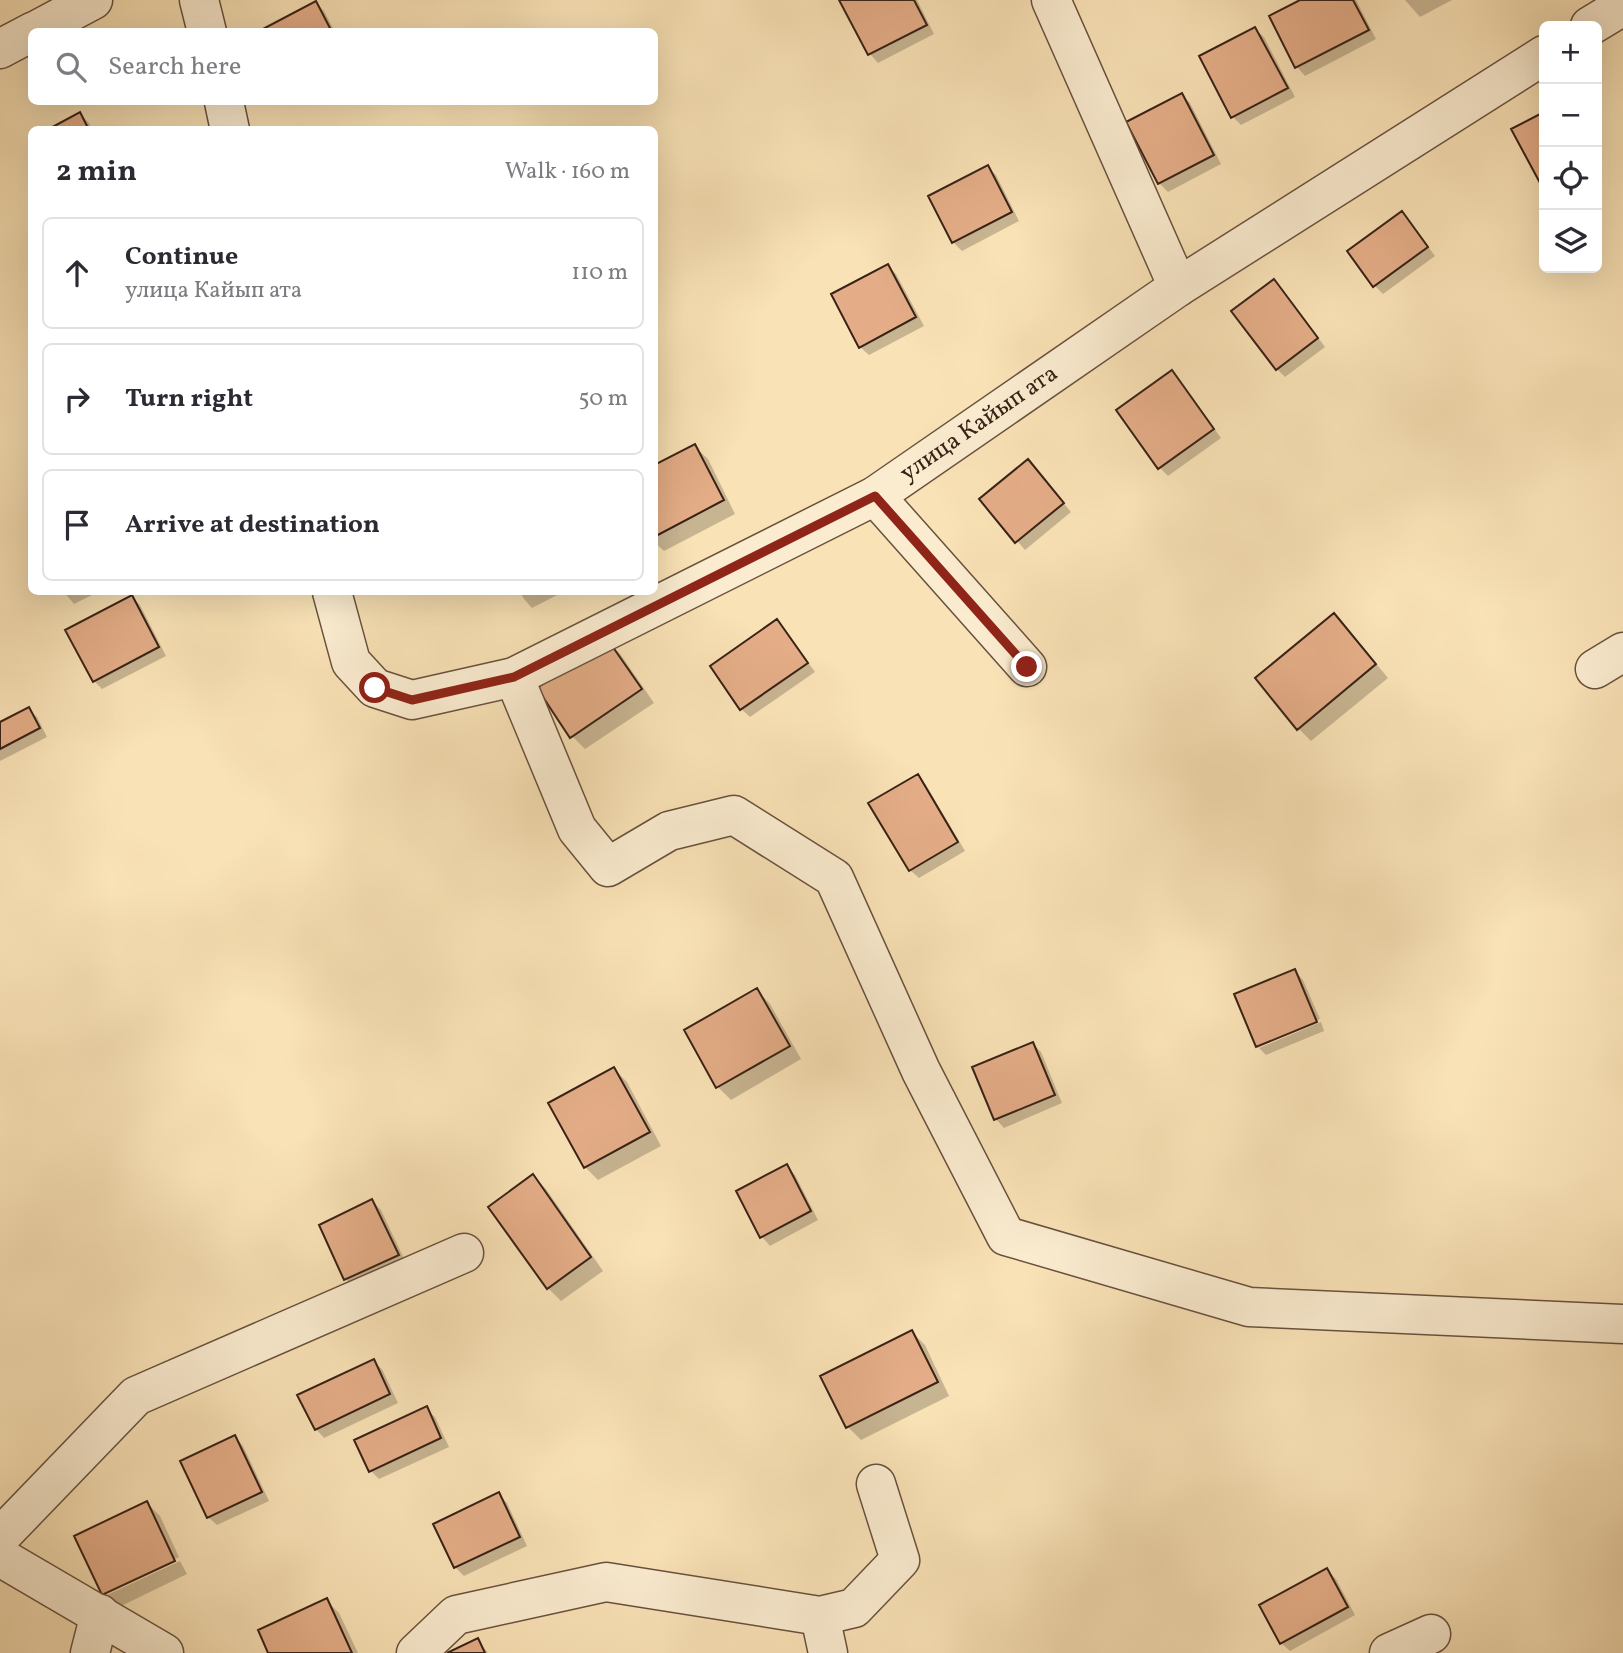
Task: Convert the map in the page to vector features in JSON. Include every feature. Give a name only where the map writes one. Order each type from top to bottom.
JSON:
[{"type":"street","points":[[40,28],[93,0]]},
{"type":"street","points":[[199,0],[205,28]]},
{"type":"street","points":[[1051,0],[1178,287]]},
{"type":"street","points":[[1598,21],[1623,6]]},
{"type":"street","points":[[0,49],[28,34]]},
{"type":"street","name":"улица Кайып ата","points":[[333,595],[351,662],[375,688],[412,700],[514,677],[875,496],[1178,287],[1539,58]]},
{"type":"street","points":[[224,105],[229,126]]},
{"type":"street","points":[[875,496],[1027,667]]},
{"type":"street","points":[[514,677],[577,829],[608,867],[669,831],[734,815],[834,878],[921,1071],[1006,1236],[1249,1307],[1623,1324]]},
{"type":"street","points":[[0,1537],[136,1396],[464,1253]]},
{"type":"street","points":[[416,1653],[456,1615],[606,1582],[820,1616],[854,1608],[900,1560],[876,1484]]},
{"type":"street","points":[[0,1558],[164,1653]]},
{"type":"street","points":[[90,1653],[100,1614]]},
{"type":"street","points":[[820,1616],[828,1653]]},
{"type":"street","points":[[1389,1653],[1431,1634]]},
{"type":"building","points":[[839,0],[914,0],[927,25],[868,55]]},
{"type":"building","points":[[1300,0],[1353,0],[1369,30],[1295,68],[1269,16]]},
{"type":"building","points":[[316,1],[330,28],[265,28]]},
{"type":"building","points":[[1255,27],[1288,88],[1231,118],[1199,56]]},
{"type":"building","points":[[1182,93],[1214,155],[1158,184],[1126,122]]},
{"type":"building","points":[[80,112],[87,126],[54,126]]},
{"type":"building","points":[[1539,115],[1539,181],[1511,129]]},
{"type":"building","points":[[988,165],[1012,212],[952,243],[928,196]]},
{"type":"building","points":[[1402,211],[1428,247],[1373,287],[1347,251]]},
{"type":"building","points":[[888,264],[916,317],[859,348],[831,294]]},
{"type":"building","points":[[1274,279],[1318,338],[1276,370],[1231,311]]},
{"type":"building","points":[[1172,370],[1214,429],[1158,469],[1116,410]]},
{"type":"building","points":[[695,444],[724,500],[658,535],[658,463]]},
{"type":"building","points":[[1028,459],[1064,503],[1015,543],[979,499]]},
{"type":"building","points":[[132,595],[159,647],[93,682],[65,630]]},
{"type":"building","points":[[1334,613],[1376,664],[1297,730],[1255,678]]},
{"type":"building","points":[[777,619],[808,663],[740,710],[710,666]]},
{"type":"building","points":[[608,640],[642,689],[570,738],[537,688]]},
{"type":"building","points":[[29,707],[40,728],[0,749],[0,722]]},
{"type":"building","points":[[918,774],[958,842],[909,871],[868,803]]},
{"type":"building","points":[[1295,969],[1317,1022],[1256,1047],[1234,994]]},
{"type":"building","points":[[757,988],[790,1046],[716,1088],[684,1030]]},
{"type":"building","points":[[1033,1042],[1055,1095],[994,1120],[972,1067]]},
{"type":"building","points":[[614,1067],[650,1132],[584,1168],[548,1103]]},
{"type":"building","points":[[787,1164],[811,1211],[760,1238],[736,1191]]},
{"type":"building","points":[[533,1174],[591,1257],[547,1289],[488,1207]]},
{"type":"building","points":[[372,1199],[399,1255],[344,1280],[319,1225]]},
{"type":"building","points":[[912,1330],[938,1382],[846,1428],[820,1376]]},
{"type":"building","points":[[374,1359],[390,1394],[315,1430],[297,1395]]},
{"type":"building","points":[[427,1406],[441,1438],[369,1472],[354,1440]]},
{"type":"building","points":[[235,1435],[262,1492],[207,1518],[180,1461]]},
{"type":"building","points":[[499,1492],[520,1537],[454,1568],[433,1524]]},
{"type":"building","points":[[147,1501],[175,1561],[102,1595],[74,1536]]},
{"type":"building","points":[[1327,1568],[1348,1607],[1280,1644],[1259,1605]]},
{"type":"building","points":[[327,1598],[352,1653],[268,1653],[258,1630]]},
{"type":"building","points":[[478,1638],[485,1653],[447,1653]]},
{"type":"route","points":[[375,688],[412,700],[514,677],[875,496],[1027,667]]}]
